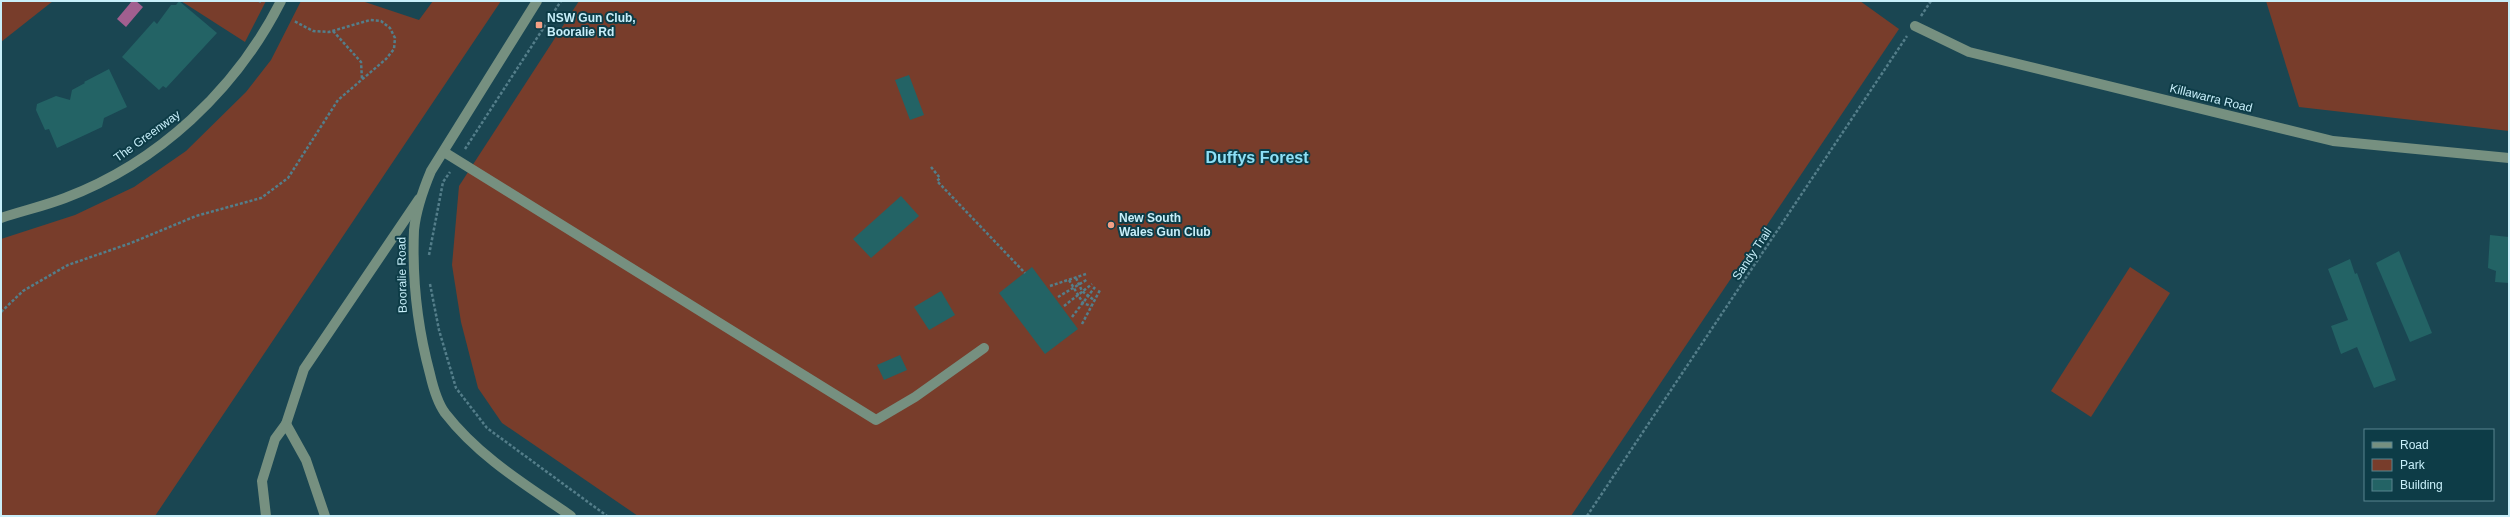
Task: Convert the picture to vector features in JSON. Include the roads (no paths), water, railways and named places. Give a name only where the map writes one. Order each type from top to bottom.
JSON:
[{"type":"street","name":"The Greenway","points":[[1,218],[64,198],[105,180],[171,138],[198,114],[228,82],[254,49],[281,1]]},
{"type":"street","name":"Booralie Road","points":[[537,1],[431,171],[422,194],[414,228],[416,319],[435,391],[444,412],[468,440],[494,463],[571,516]]},
{"type":"street","name":"Killawarra Road","points":[[1915,26],[1969,52],[2333,141],[2509,158]]},
{"type":"street","points":[[444,152],[876,420],[915,397],[984,348]]},
{"type":"street","points":[[266,516],[262,481],[275,439],[286,424],[304,369],[422,194]]},
{"type":"street","points":[[286,424],[306,460],[325,516]]},
{"type":"place","name":"NSW Gun Club, Booralie Rd","points":[[539,25]]},
{"type":"place","name":"New South Wales Gun Club","points":[[1111,225]]},
{"type":"district","name":"Duffys Forest","points":[[1257,157]]}]
